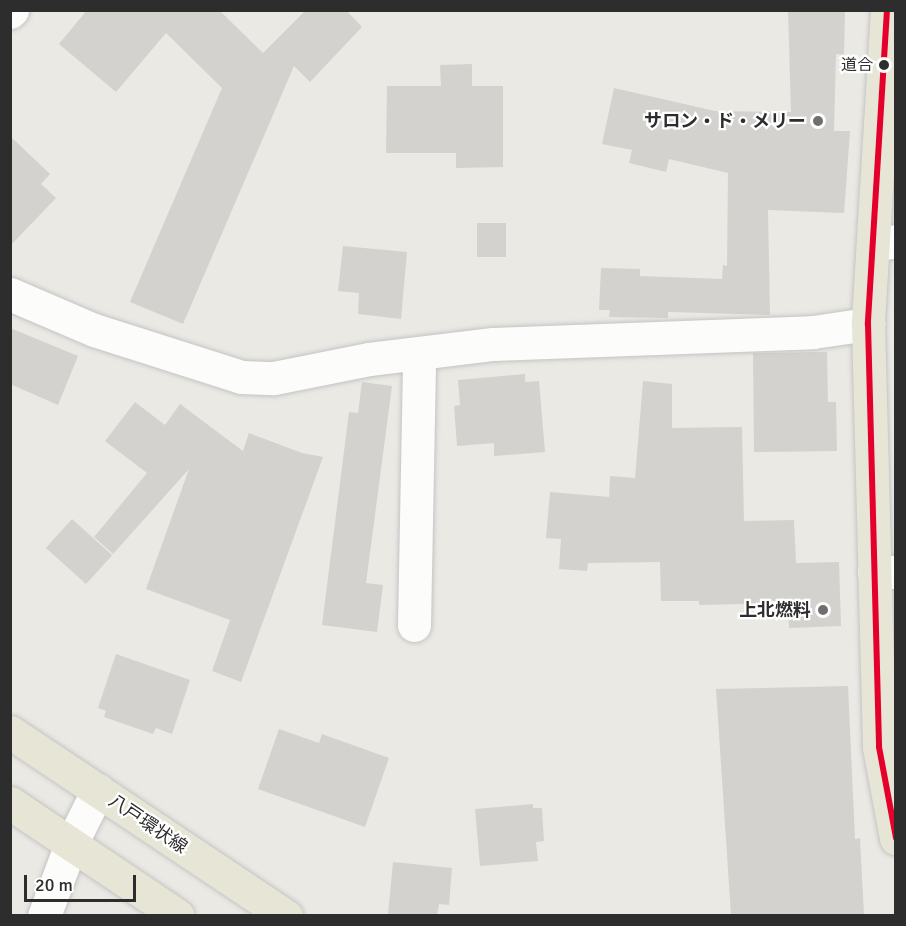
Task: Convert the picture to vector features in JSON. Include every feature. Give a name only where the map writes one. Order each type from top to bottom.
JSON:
[{"type":"main road","points":[[887,10],[885,243],[868,324],[885,572],[879,747],[896,838]]},
{"type":"main road","name":"八戸環状線","points":[[10,732],[286,915]]},
{"type":"main road","points":[[10,803],[178,915]]},
{"type":"street","points":[[10,294],[94,330],[241,377],[274,378],[419,353],[493,344],[813,332],[868,324]]},
{"type":"street","points":[[414,625],[419,353]]},
{"type":"street","points":[[44,915],[71,844],[98,790]]},
{"type":"building","points":[[87,10],[219,10],[263,53],[306,10],[346,10],[362,27],[310,82],[294,66],[183,324],[130,302],[222,88],[166,33],[116,92],[59,44]]},
{"type":"building","points":[[788,10],[845,10],[844,55],[836,54],[834,131],[850,131],[844,213],[768,210],[770,315],[668,312],[668,318],[609,317],[610,310],[599,310],[601,268],[640,269],[640,276],[722,279],[723,265],[727,266],[728,173],[669,159],[666,172],[629,163],[632,150],[602,144],[614,88],[715,111],[791,112]]},
{"type":"building","points":[[472,64],[472,86],[503,86],[503,167],[456,168],[456,153],[386,153],[387,86],[441,86],[440,65]]},
{"type":"building","points":[[10,136],[50,174],[41,184],[56,198],[10,246]]},
{"type":"building","points":[[477,223],[506,223],[506,257],[477,257]]},
{"type":"building","points":[[343,246],[407,252],[401,319],[358,314],[359,293],[338,291]]},
{"type":"building","points":[[10,328],[78,356],[58,405],[10,384]]},
{"type":"building","points":[[827,352],[828,402],[836,402],[837,451],[754,452],[753,353]]},
{"type":"building","points":[[525,374],[525,382],[539,381],[545,452],[494,456],[494,443],[457,446],[454,406],[460,405],[458,380]]},
{"type":"building","points":[[643,381],[672,384],[672,428],[742,427],[744,521],[794,520],[796,563],[839,562],[841,626],[789,628],[788,603],[699,605],[699,601],[661,601],[660,562],[588,563],[587,571],[559,569],[561,539],[546,538],[550,492],[609,497],[610,476],[635,478]]},
{"type":"building","points":[[362,382],[392,386],[366,583],[383,585],[377,632],[322,625],[349,412],[358,413]]},
{"type":"building","points":[[135,402],[165,425],[180,404],[243,451],[249,433],[302,453],[323,457],[241,682],[212,671],[230,620],[146,589],[189,469],[113,554],[94,537],[147,473],[105,441]]},
{"type":"building","points":[[72,519],[112,555],[86,584],[46,548]]},
{"type":"building","points":[[116,654],[190,680],[172,734],[156,728],[153,734],[104,717],[106,711],[98,708]]},
{"type":"building","points":[[848,686],[855,839],[860,838],[864,915],[731,915],[716,689]]},
{"type":"building","points":[[279,729],[319,743],[322,734],[389,758],[365,827],[258,789]]},
{"type":"building","points":[[533,804],[533,808],[542,808],[544,841],[536,842],[538,861],[480,866],[475,809]]},
{"type":"building","points":[[393,862],[452,868],[449,905],[439,904],[437,915],[388,914]]},
{"type":"transit line","points":[[887,10],[868,324],[879,747],[896,838]]},
{"type":"place","name":"道合","points":[[884,65]]},
{"type":"place","name":"サロン・ド・メリー","points":[[818,121]]},
{"type":"place","name":"上北燃料","points":[[823,610]]}]
